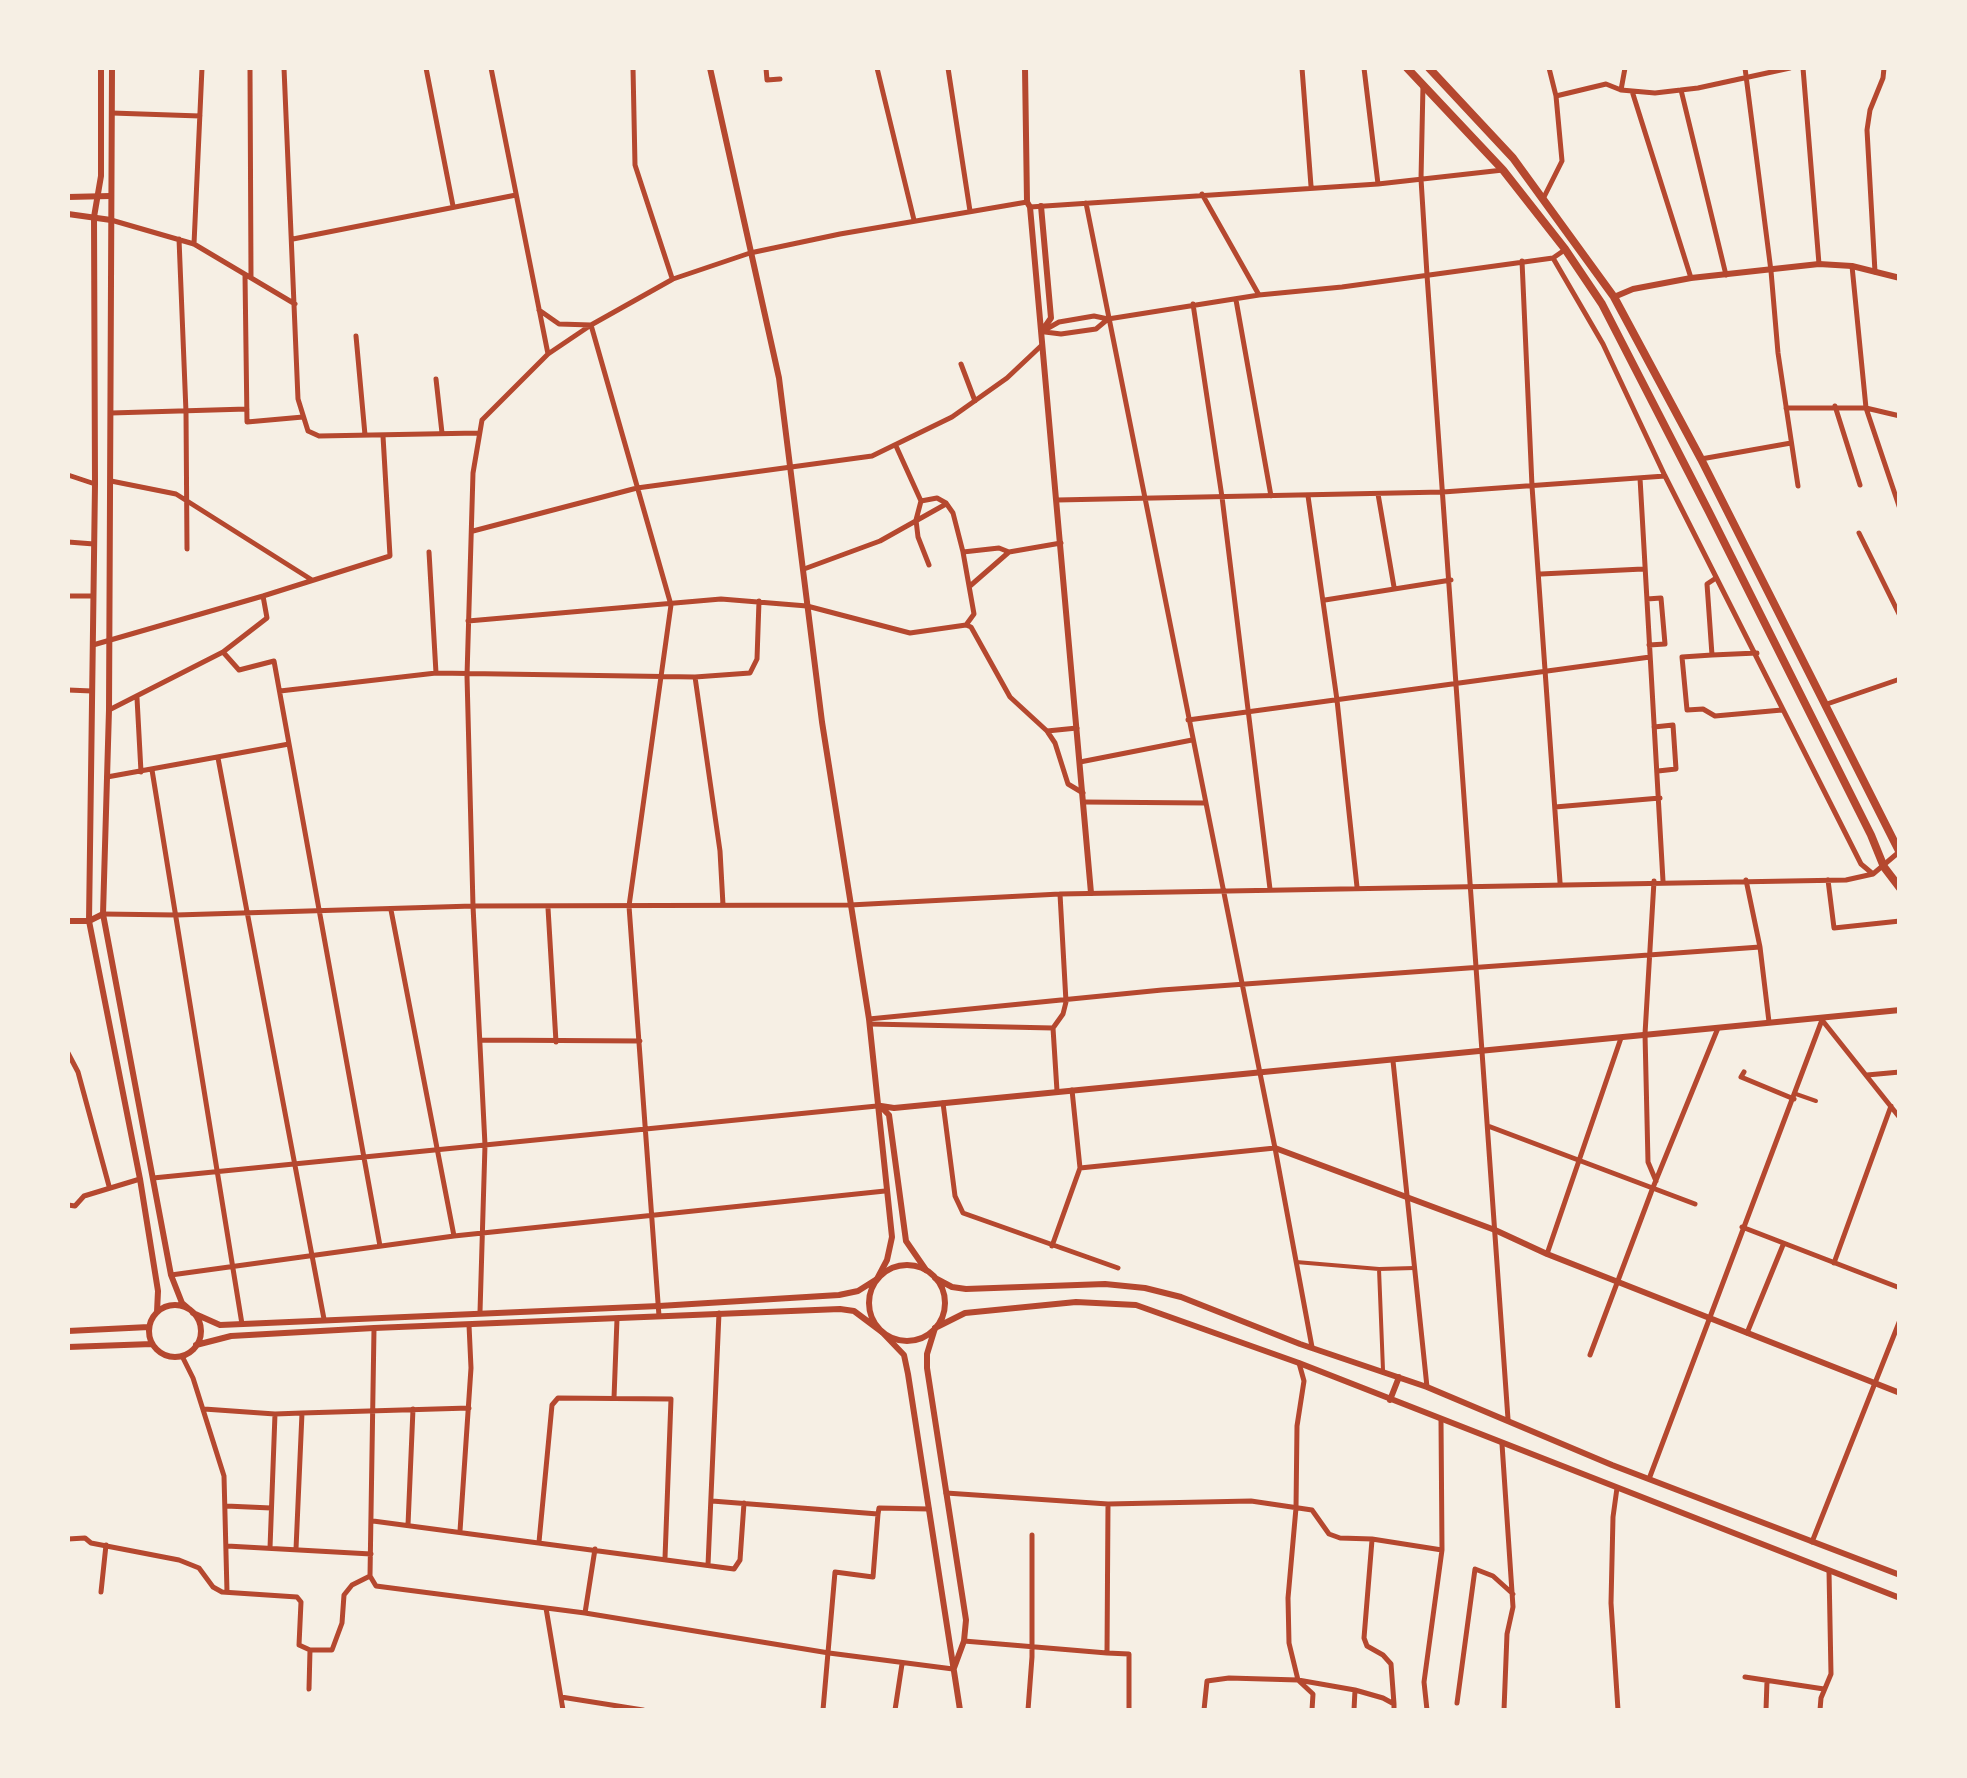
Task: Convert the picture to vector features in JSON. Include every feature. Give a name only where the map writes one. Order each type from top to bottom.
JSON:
[{"type":"main road","points":[[101,68],[101,176],[94,217],[95,484],[88,921],[140,1179],[158,1290],[158,1312],[149,1327],[152,1344],[165,1355],[182,1356],[196,1345],[231,1336],[766,1312],[854,1312],[882,1332],[904,1341],[916,1340],[965,1313],[1076,1302],[1136,1305],[1900,1598]]},
{"type":"main road","points":[[112,68],[109,710],[102,914],[171,1274],[182,1303],[191,1311],[200,1332],[196,1345]]},
{"type":"main road","points":[[710,68],[779,378],[807,606],[880,1106],[878,1120],[891,1246],[868,1301],[874,1324],[904,1355],[960,1710]]},
{"type":"main road","points":[[1025,68],[1029,205],[1092,893]]},
{"type":"main road","points":[[1407,68],[1503,170],[1602,304],[1702,496],[1884,866],[1900,888]]},
{"type":"main road","points":[[1429,68],[1485,125],[1544,197],[1614,297],[1701,459],[1899,853]]},
{"type":"main road","points":[[68,197],[110,196]]},
{"type":"main road","points":[[1040,206],[1051,318],[1042,332]]},
{"type":"main road","points":[[68,214],[111,220]]},
{"type":"main road","points":[[1602,304],[1633,288],[1819,264],[1852,266],[1900,278]]},
{"type":"main road","points":[[68,921],[88,921],[102,914]]},
{"type":"main road","points":[[880,1106],[894,1108],[1900,1010]]},
{"type":"main road","points":[[880,1106],[889,1116],[906,1241],[926,1270],[952,1287],[1104,1284],[1145,1288],[1181,1298],[1399,1376],[1900,1575]]},
{"type":"main road","points":[[1275,1148],[1495,1230],[1900,1393]]},
{"type":"main road","points":[[158,1312],[176,1305],[220,1325],[659,1306],[839,1294],[858,1291],[884,1272],[905,1264],[926,1270]]},
{"type":"main road","points":[[935,1278],[944,1297],[944,1308],[927,1354],[926,1368],[966,1620],[964,1640],[953,1669]]},
{"type":"main road","points":[[764,1297],[766,1312]]},
{"type":"main road","points":[[462,1314],[466,1324]]},
{"type":"main road","points":[[68,1331],[149,1327]]},
{"type":"main road","points":[[68,1347],[152,1344]]},
{"type":"main road","points":[[1390,1400],[1399,1376]]},
{"type":"street","points":[[194,244],[202,68]]},
{"type":"street","points":[[250,68],[247,422],[303,417]]},
{"type":"street","points":[[284,68],[298,399],[308,431],[319,436],[478,433]]},
{"type":"street","points":[[426,68],[452,206]]},
{"type":"street","points":[[491,68],[548,354]]},
{"type":"street","points":[[632,68],[634,165],[673,279]]},
{"type":"street","points":[[766,68],[768,80],[780,79]]},
{"type":"street","points":[[877,68],[915,221]]},
{"type":"street","points":[[948,68],[970,211]]},
{"type":"street","points":[[1302,68],[1311,186]]},
{"type":"street","points":[[1364,68],[1378,184]]},
{"type":"street","points":[[1544,197],[1562,161],[1556,96],[1549,68]]},
{"type":"street","points":[[1621,90],[1626,68]]},
{"type":"street","points":[[1745,68],[1798,486]]},
{"type":"street","points":[[1556,96],[1606,84],[1621,90],[1655,93],[1682,90],[1790,68]]},
{"type":"street","points":[[1803,68],[1819,264]]},
{"type":"street","points":[[1875,272],[1867,130],[1884,68]]},
{"type":"street","points":[[1423,85],[1421,178],[1427,275],[1508,1418]]},
{"type":"street","points":[[1682,90],[1726,275]]},
{"type":"street","points":[[1632,91],[1691,278]]},
{"type":"street","points":[[112,113],[200,116]]},
{"type":"street","points":[[480,1312],[485,1145],[472,906],[467,676],[473,473],[482,420],[548,354],[591,325],[673,279],[750,253],[970,211],[1378,184],[1503,170]]},
{"type":"street","points":[[293,239],[516,194]]},
{"type":"street","points":[[1202,194],[1259,295]]},
{"type":"street","points":[[1086,204],[1312,1348]]},
{"type":"street","points":[[111,220],[194,244],[295,304]]},
{"type":"street","points":[[179,239],[186,412],[186,549]]},
{"type":"street","points":[[1042,332],[1059,322],[1094,316],[1108,319],[1259,295],[1554,258],[1576,241]]},
{"type":"street","points":[[1554,258],[1603,344],[1665,476],[1861,864],[1873,874]]},
{"type":"street","points":[[1522,262],[1532,486],[1560,884]]},
{"type":"street","points":[[1852,266],[1866,408],[1900,508]]},
{"type":"street","points":[[1236,300],[1271,496]]},
{"type":"street","points":[[1194,304],[1270,889]]},
{"type":"street","points":[[539,310],[559,324],[591,325]]},
{"type":"street","points":[[1042,332],[1061,334],[1096,328],[1108,319]]},
{"type":"street","points":[[591,325],[671,605],[630,906],[659,1316]]},
{"type":"street","points":[[356,336],[366,435]]},
{"type":"street","points":[[473,530],[637,488],[872,456],[952,417],[1007,378],[1042,346]]},
{"type":"street","points":[[961,364],[975,400]]},
{"type":"street","points":[[436,379],[442,432]]},
{"type":"street","points":[[1836,406],[1860,485]]},
{"type":"street","points":[[1786,408],[1866,408],[1900,416]]},
{"type":"street","points":[[111,413],[247,409]]},
{"type":"street","points":[[92,644],[390,556],[383,436]]},
{"type":"street","points":[[1701,459],[1790,443]]},
{"type":"street","points":[[896,446],[922,501],[916,520],[928,565]]},
{"type":"street","points":[[68,475],[95,484]]},
{"type":"street","points":[[1057,500],[1444,492],[1665,476]]},
{"type":"street","points":[[1640,478],[1663,881]]},
{"type":"street","points":[[111,482],[165,490],[186,500],[312,580]]},
{"type":"street","points":[[1378,494],[1394,588]]},
{"type":"street","points":[[1308,496],[1338,700],[1357,888]]},
{"type":"street","points":[[922,501],[938,498],[953,514],[974,614],[966,625]]},
{"type":"street","points":[[804,569],[880,542],[946,503]]},
{"type":"street","points":[[1859,532],[1900,616]]},
{"type":"street","points":[[68,542],[94,544]]},
{"type":"street","points":[[963,552],[998,548],[1008,552],[1060,543]]},
{"type":"street","points":[[430,552],[436,673]]},
{"type":"street","points":[[970,586],[1008,552]]},
{"type":"street","points":[[1540,574],[1643,569]]},
{"type":"street","points":[[1712,655],[1707,584],[1716,578]]},
{"type":"street","points":[[1325,600],[1451,580]]},
{"type":"street","points":[[68,596],[93,596]]},
{"type":"street","points":[[109,710],[222,652],[266,618],[263,596]]},
{"type":"street","points":[[1647,599],[1662,598],[1665,644],[1650,645]]},
{"type":"street","points":[[468,621],[721,599],[807,606],[910,633],[966,625],[971,627],[1010,697],[1047,731],[1055,743],[1068,784],[1083,798],[1204,803]]},
{"type":"street","points":[[280,692],[436,673],[695,677],[750,674],[757,659],[759,602]]},
{"type":"street","points":[[222,652],[239,670],[274,662],[380,1246]]},
{"type":"street","points":[[1756,653],[1682,657],[1688,710],[1703,710],[1715,716],[1783,710]]},
{"type":"street","points":[[1188,720],[1650,657]]},
{"type":"street","points":[[695,677],[720,851],[723,906]]},
{"type":"street","points":[[1826,704],[1900,679]]},
{"type":"street","points":[[68,690],[92,691]]},
{"type":"street","points":[[137,698],[141,772]]},
{"type":"street","points":[[1654,727],[1672,725],[1676,769],[1658,771]]},
{"type":"street","points":[[1047,731],[1077,728]]},
{"type":"street","points":[[1080,762],[1192,740]]},
{"type":"street","points":[[107,777],[289,744]]},
{"type":"street","points":[[218,758],[324,1319]]},
{"type":"street","points":[[152,770],[242,1324]]},
{"type":"street","points":[[1555,807],[1660,798]]},
{"type":"street","points":[[102,914],[472,906],[850,905],[1092,893],[1846,880],[1873,874],[1899,853]]},
{"type":"street","points":[[1746,880],[1760,947],[1769,1022]]},
{"type":"street","points":[[1828,880],[1834,928],[1900,921]]},
{"type":"street","points":[[1654,881],[1645,1034],[1648,1162],[1656,1181]]},
{"type":"street","points":[[1056,1091],[1052,1028],[1063,1014],[1066,1002],[1060,894]]},
{"type":"street","points":[[548,908],[556,1042]]},
{"type":"street","points":[[391,909],[454,1236]]},
{"type":"street","points":[[869,1022],[1242,984],[1760,947]]},
{"type":"street","points":[[1822,1020],[1900,1118]]},
{"type":"street","points":[[1649,1478],[1822,1020]]},
{"type":"street","points":[[869,1022],[1052,1028]]},
{"type":"street","points":[[1590,1355],[1718,1027]]},
{"type":"street","points":[[1547,1254],[1622,1035]]},
{"type":"street","points":[[480,1040],[640,1041]]},
{"type":"street","points":[[68,1053],[78,1072],[109,1186]]},
{"type":"street","points":[[1393,1061],[1427,1387]]},
{"type":"street","points":[[1744,1072],[1741,1077],[1816,1101]]},
{"type":"street","points":[[1867,1075],[1900,1072]]},
{"type":"street","points":[[1052,1246],[1080,1168],[1072,1088]]},
{"type":"street","points":[[943,1103],[955,1196],[963,1213],[1118,1268]]},
{"type":"street","points":[[153,1178],[880,1106]]},
{"type":"street","points":[[1834,1264],[1890,1106]]},
{"type":"street","points":[[1488,1126],[1694,1204]]},
{"type":"street","points":[[1080,1168],[1275,1148]]},
{"type":"street","points":[[68,1204],[74,1206],[84,1196],[140,1179]]},
{"type":"street","points":[[171,1274],[454,1236],[885,1190]]},
{"type":"street","points":[[1742,1226],[1900,1288]]},
{"type":"street","points":[[1747,1333],[1783,1245]]},
{"type":"street","points":[[1296,1262],[1379,1270],[1414,1268]]},
{"type":"street","points":[[1379,1270],[1383,1372]]},
{"type":"street","points":[[708,1564],[719,1313]]},
{"type":"street","points":[[614,1398],[617,1319]]},
{"type":"street","points":[[1812,1542],[1900,1320]]},
{"type":"street","points":[[460,1532],[469,1408],[466,1324]]},
{"type":"street","points":[[374,1328],[374,1521],[370,1576],[376,1586],[585,1613],[953,1669]]},
{"type":"street","points":[[182,1356],[204,1409],[224,1476],[226,1592]]},
{"type":"street","points":[[1298,1364],[1304,1382],[1297,1426],[1289,1644],[1298,1680],[1313,1694],[1312,1710]]},
{"type":"street","points":[[539,1542],[552,1405],[558,1398],[671,1399],[665,1558]]},
{"type":"street","points":[[204,1409],[302,1414],[469,1408]]},
{"type":"street","points":[[408,1525],[413,1409]]},
{"type":"street","points":[[270,1548],[275,1414]]},
{"type":"street","points":[[296,1549],[302,1414]]},
{"type":"street","points":[[1427,1710],[1424,1682],[1442,1550],[1441,1420]]},
{"type":"street","points":[[1502,1444],[1512,1594],[1504,1710]]},
{"type":"street","points":[[1616,1488],[1610,1603],[1618,1710]]},
{"type":"street","points":[[946,1493],[1108,1504],[1251,1500],[1316,1512],[1329,1534],[1340,1538],[1372,1538],[1442,1550]]},
{"type":"street","points":[[712,1501],[878,1514]]},
{"type":"street","points":[[374,1521],[734,1569],[740,1560],[744,1503]]},
{"type":"street","points":[[1107,1653],[1108,1504]]},
{"type":"street","points":[[226,1506],[271,1508]]},
{"type":"street","points":[[823,1710],[834,1572],[873,1578],[879,1508],[929,1510]]},
{"type":"street","points":[[1028,1710],[1032,1536]]},
{"type":"street","points":[[68,1540],[85,1538],[199,1568],[213,1587],[226,1592],[298,1597],[300,1645],[310,1650],[332,1650],[342,1622],[344,1595],[352,1585],[370,1576]]},
{"type":"street","points":[[1204,1710],[1207,1682],[1229,1678],[1298,1680],[1355,1690],[1394,1707],[1390,1664],[1367,1646],[1364,1638],[1372,1538]]},
{"type":"street","points":[[100,1592],[106,1544]]},
{"type":"street","points":[[226,1546],[372,1554]]},
{"type":"street","points":[[585,1613],[595,1549]]},
{"type":"street","points":[[1457,1704],[1475,1569],[1493,1576],[1512,1594]]},
{"type":"street","points":[[1820,1710],[1832,1674],[1829,1570]]},
{"type":"street","points":[[546,1608],[563,1710]]},
{"type":"street","points":[[964,1640],[1129,1654],[1129,1710]]},
{"type":"street","points":[[309,1689],[310,1650]]},
{"type":"street","points":[[895,1710],[902,1663]]},
{"type":"street","points":[[1745,1678],[1824,1689]]},
{"type":"street","points":[[1766,1710],[1767,1681]]},
{"type":"street","points":[[1354,1710],[1355,1690]]},
{"type":"street","points":[[561,1698],[643,1710]]}]
